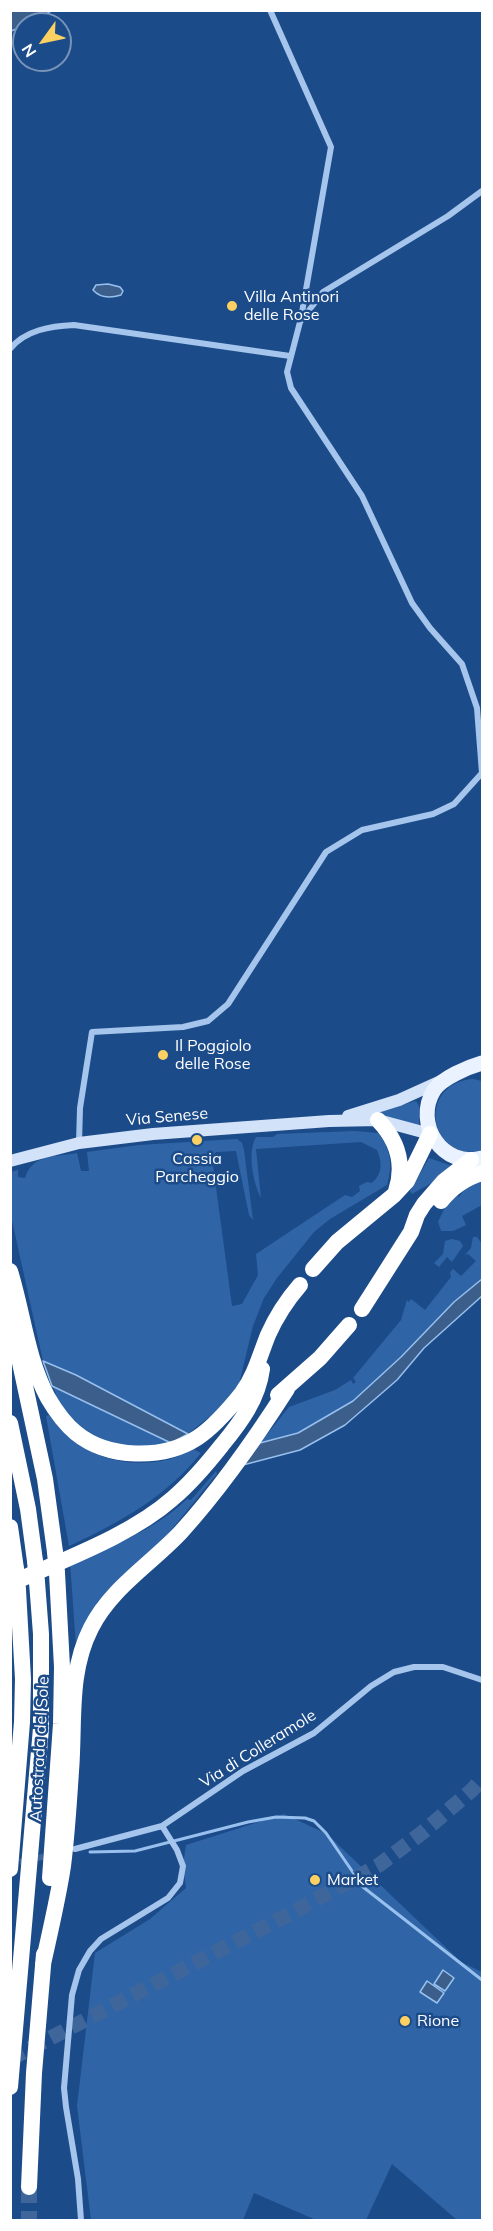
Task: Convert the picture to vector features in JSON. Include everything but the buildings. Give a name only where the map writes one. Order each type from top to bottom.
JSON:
[{"type":"highway","points":[[378,1120],[395,1142],[399,1155],[400,1175],[394,1195]]},
{"type":"highway","points":[[313,1269],[337,1242],[394,1195],[407,1180],[430,1134]]},
{"type":"highway","points":[[362,1309],[411,1232],[417,1215],[434,1192],[458,1168],[477,1159]]},
{"type":"highway","points":[[411,1232],[425,1221],[452,1188],[483,1173]]},
{"type":"highway","points":[[10,1271],[22,1340],[48,1397],[61,1417],[77,1434],[105,1447],[128,1453],[167,1451],[197,1438],[215,1422],[245,1388],[278,1317],[300,1285]]},
{"type":"highway","name":"Autostrada del Sole","points":[[10,1316],[22,1340],[27,1388],[45,1479],[57,1573],[62,1667],[61,1724],[34,2073],[29,2187]]},
{"type":"highway","points":[[43,1964],[63,1865],[71,1768],[74,1688],[82,1649],[90,1629],[106,1604],[182,1531],[231,1470],[287,1389],[349,1325]]},
{"type":"highway","points":[[255,1407],[262,1353]]},
{"type":"highway","points":[[13,1586],[100,1543],[171,1500],[205,1466],[255,1407],[287,1389]]},
{"type":"highway","name":"Autostrada del Sole","points":[[10,1423],[26,1498],[35,1561],[41,1634],[41,1728],[10,2087]]},
{"type":"highway","name":"Autostrada del Sole","points":[[10,1527],[13,1586],[23,1679],[22,1722],[10,1869]]},
{"type":"main road","points":[[477,1159],[452,1156],[438,1145],[430,1134],[426,1119],[428,1104],[434,1090],[445,1080],[483,1063]]},
{"type":"main road","points":[[462,1072],[483,1074]]},
{"type":"main road","name":"Via Senese","points":[[329,1121],[399,1100],[445,1080]]},
{"type":"main road","name":"Via Senese","points":[[10,1161],[79,1143],[153,1134],[329,1121],[378,1120],[430,1134]]},
{"type":"street","points":[[79,1143],[80,1108],[92,1032],[183,1027],[208,1021],[228,1004],[326,852],[362,830],[433,814],[454,804],[482,773],[477,708],[462,664],[430,628],[412,603],[362,496],[291,388],[287,372],[300,322],[331,147],[270,10]]},
{"type":"street","points":[[300,322],[323,292],[391,252],[483,191]]},
{"type":"street","points":[[10,348],[15,342],[36,331],[53,326],[74,325],[290,356]]},
{"type":"street","name":"Via di Colleramole","points":[[75,1849],[162,1826],[243,1771],[314,1733],[371,1686],[394,1672],[414,1667],[443,1667],[483,1680]]},
{"type":"street","points":[[81,2220],[78,2179],[64,2088],[72,1995],[80,1970],[90,1951],[101,1940],[168,1898],[180,1883],[183,1866],[162,1826]]},
{"type":"shaded area","points":[[11,10],[51,10],[49,12],[12,12],[11,31]]},
{"type":"shaded area","points":[[108,284],[120,287],[123,291],[121,295],[106,297],[93,290],[96,285]]},
{"type":"shaded area","points":[[473,1079],[482,1081],[482,1150],[464,1151],[450,1146],[441,1135],[436,1122],[437,1107],[443,1094],[455,1084]]},
{"type":"shaded area","points":[[416,1101],[419,1106],[419,1126],[373,1113]]},
{"type":"shaded area","points":[[355,1131],[378,1133],[382,1139],[390,1158],[387,1185],[330,1219],[314,1232],[277,1278],[264,1298],[253,1326],[239,1384],[211,1418],[209,1417],[188,1434],[76,1375],[43,1361],[11,1216],[10,1172],[18,1170],[18,1177],[25,1178],[28,1170],[39,1161],[53,1156],[77,1153],[81,1171],[89,1171],[87,1152],[139,1145],[237,1139],[242,1143],[244,1150],[253,1220],[249,1215],[236,1151],[216,1152],[212,1158],[232,1306],[242,1304],[258,1275],[256,1254],[345,1195],[352,1197],[360,1191],[359,1186],[367,1182],[372,1183],[380,1167],[377,1150],[361,1142],[256,1149],[261,1198],[252,1168],[253,1143],[256,1137]]},
{"type":"shaded area","points":[[429,1158],[452,1166],[437,1180],[412,1194],[410,1191]]},
{"type":"shaded area","points":[[482,1180],[482,1205],[462,1216],[466,1225],[453,1231],[441,1231],[438,1222],[446,1205],[457,1195],[459,1197],[464,1190]]},
{"type":"shaded area","points":[[473,1237],[477,1237],[482,1244],[482,1279],[454,1302],[401,1357],[353,1401],[298,1433],[260,1443],[289,1407],[335,1390],[351,1380],[353,1384],[356,1382],[353,1378],[401,1320],[407,1300],[409,1302],[411,1299],[425,1310],[451,1277],[450,1272],[453,1269],[461,1276],[476,1261],[468,1254],[465,1255],[471,1248]]},
{"type":"shaded area","points":[[452,1239],[460,1241],[463,1246],[452,1262],[447,1257],[439,1267],[434,1263],[443,1254],[445,1241]]},
{"type":"shaded area","points":[[482,1279],[482,1296],[424,1348],[397,1380],[345,1425],[300,1450],[243,1465],[260,1443],[298,1433],[353,1401],[401,1357],[454,1302]]},
{"type":"shaded area","points":[[43,1361],[76,1375],[188,1434],[171,1443],[52,1386]]},
{"type":"shaded area","points":[[52,1386],[171,1443],[147,1446],[124,1445],[91,1435],[69,1417],[53,1395],[56,1393]]},
{"type":"shaded area","points":[[49,1415],[68,1436],[84,1448],[114,1460],[147,1463],[163,1461],[193,1449],[201,1453],[173,1483],[157,1496],[124,1518],[69,1546],[46,1416]]},
{"type":"shaded area","points":[[216,1471],[217,1474],[76,1646],[70,1562],[147,1529],[187,1499],[191,1500]]},
{"type":"shaded area","points":[[284,1814],[327,1834],[461,1962],[482,1972],[482,2220],[457,2220],[392,2164],[366,2220],[316,2220],[254,2193],[243,2220],[91,2220],[77,2106],[95,1953],[150,1919],[186,1888],[183,1866],[186,1845]]},
{"type":"shaded area","points":[[443,1970],[454,1978],[445,1991],[434,1984]]},
{"type":"shaded area","points":[[427,1981],[444,1993],[437,2003],[420,1992]]},
{"type":"waterway","points":[[90,1852],[135,1851],[248,1822],[276,1817],[305,1818],[314,1821],[326,1833],[363,1887],[482,1980]]},
{"type":"tunnel","points":[[10,2059],[379,1865],[423,1832],[482,1779]]},
{"type":"tunnel","points":[[11,1864],[51,1855]]},
{"type":"tunnel","points":[[29,2187],[29,2220]]},
{"type":"place","name":"Villa Antinori delle Rose","points":[[232,306]]},
{"type":"place","name":"Il Poggiolo delle Rose","points":[[163,1055]]},
{"type":"place","name":"Cassia Parcheggio","points":[[197,1140]]},
{"type":"place","name":"Market","points":[[315,1880]]},
{"type":"place","name":"Rione","points":[[405,2021]]}]
